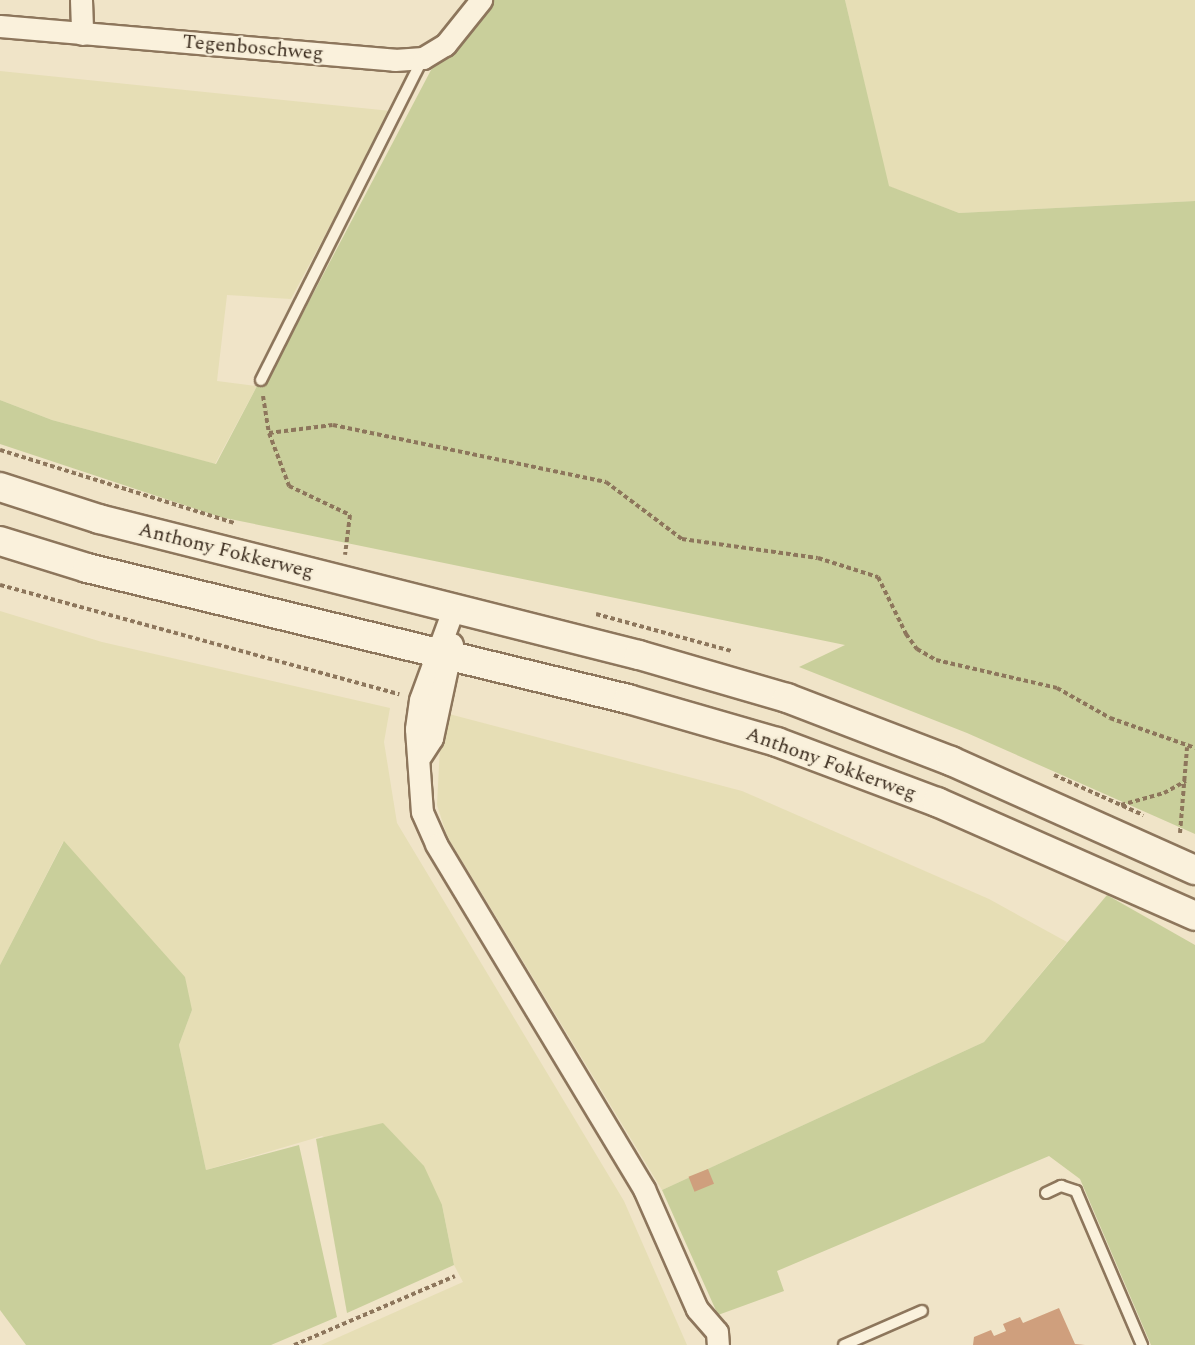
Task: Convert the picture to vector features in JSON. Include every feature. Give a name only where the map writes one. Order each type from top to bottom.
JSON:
[{"type":"main road","name":"Anthony Fokkerweg","points":[[0,487],[99,519],[454,608],[787,698],[951,761],[1195,870]]},
{"type":"main road","name":"Anthony Fokkerweg","points":[[0,541],[87,568],[442,655],[777,742],[937,802],[1195,916]]},
{"type":"street","points":[[81,0],[81,34]]},
{"type":"street","points":[[423,58],[445,45],[481,0]]},
{"type":"street","name":"Tegenboschweg","points":[[0,26],[395,60],[423,58]]},
{"type":"street","points":[[421,755],[432,738],[442,655],[454,608]]},
{"type":"street","points":[[442,655],[420,700],[416,729],[421,755],[418,796],[436,844],[644,1189],[697,1310],[717,1332],[718,1345]]},
{"type":"lane","points":[[261,380],[423,58]]},
{"type":"lane","points":[[1046,1193],[1061,1186],[1076,1191],[1142,1345]]},
{"type":"lane","points":[[844,1345],[922,1311]]},
{"type":"path","points":[[261,380],[269,433],[289,486],[350,515],[345,555]]},
{"type":"path","points":[[269,433],[333,425],[606,482],[682,539],[818,558],[878,577],[912,641],[936,660],[1057,688],[1110,718],[1195,748]]},
{"type":"path","points":[[0,585],[420,700]]},
{"type":"path","points":[[1180,833],[1187,747]]},
{"type":"path","points":[[1121,805],[1164,794],[1186,780]]},
{"type":"path","points":[[294,1345],[455,1276]]},
{"type":"shaded area","points":[[845,0],[1195,0],[1195,201],[959,213],[888,186]]},
{"type":"shaded area","points":[[0,71],[391,111],[291,299],[227,295],[217,381],[257,386],[215,464],[52,420],[0,400]]},
{"type":"shaded area","points":[[0,611],[102,642],[390,708],[384,742],[397,823],[624,1201],[687,1345],[321,1345],[463,1282],[454,1265],[442,1205],[322,1136],[206,1170],[179,1045],[192,1010],[63,842],[0,965]]},
{"type":"shaded area","points":[[449,714],[742,791],[989,899],[1067,942],[984,1042],[662,1190],[447,836],[437,805],[440,747]]},
{"type":"green space","points":[[491,0],[845,0],[889,186],[959,213],[1195,201],[1195,834],[967,733],[799,667],[845,645],[220,517],[0,444],[0,400],[52,420],[216,464],[257,386],[264,387],[431,70]]},
{"type":"green space","points":[[64,841],[185,977],[192,1010],[179,1045],[206,1170],[299,1145],[337,1317],[271,1345],[26,1345],[0,1310],[0,965]]},
{"type":"green space","points":[[1107,895],[1195,945],[1195,1345],[1151,1345],[1080,1179],[1049,1156],[777,1271],[784,1291],[718,1315],[662,1190],[984,1042]]},
{"type":"green space","points":[[383,1123],[424,1166],[442,1205],[454,1265],[347,1313],[316,1139]]},
{"type":"building","points":[[708,1169],[714,1184],[695,1192],[689,1177]]},
{"type":"building","points":[[1059,1308],[1075,1344],[1085,1345],[973,1345],[974,1337],[991,1330],[994,1336],[1006,1331],[1003,1324],[1020,1317],[1023,1323]]}]
